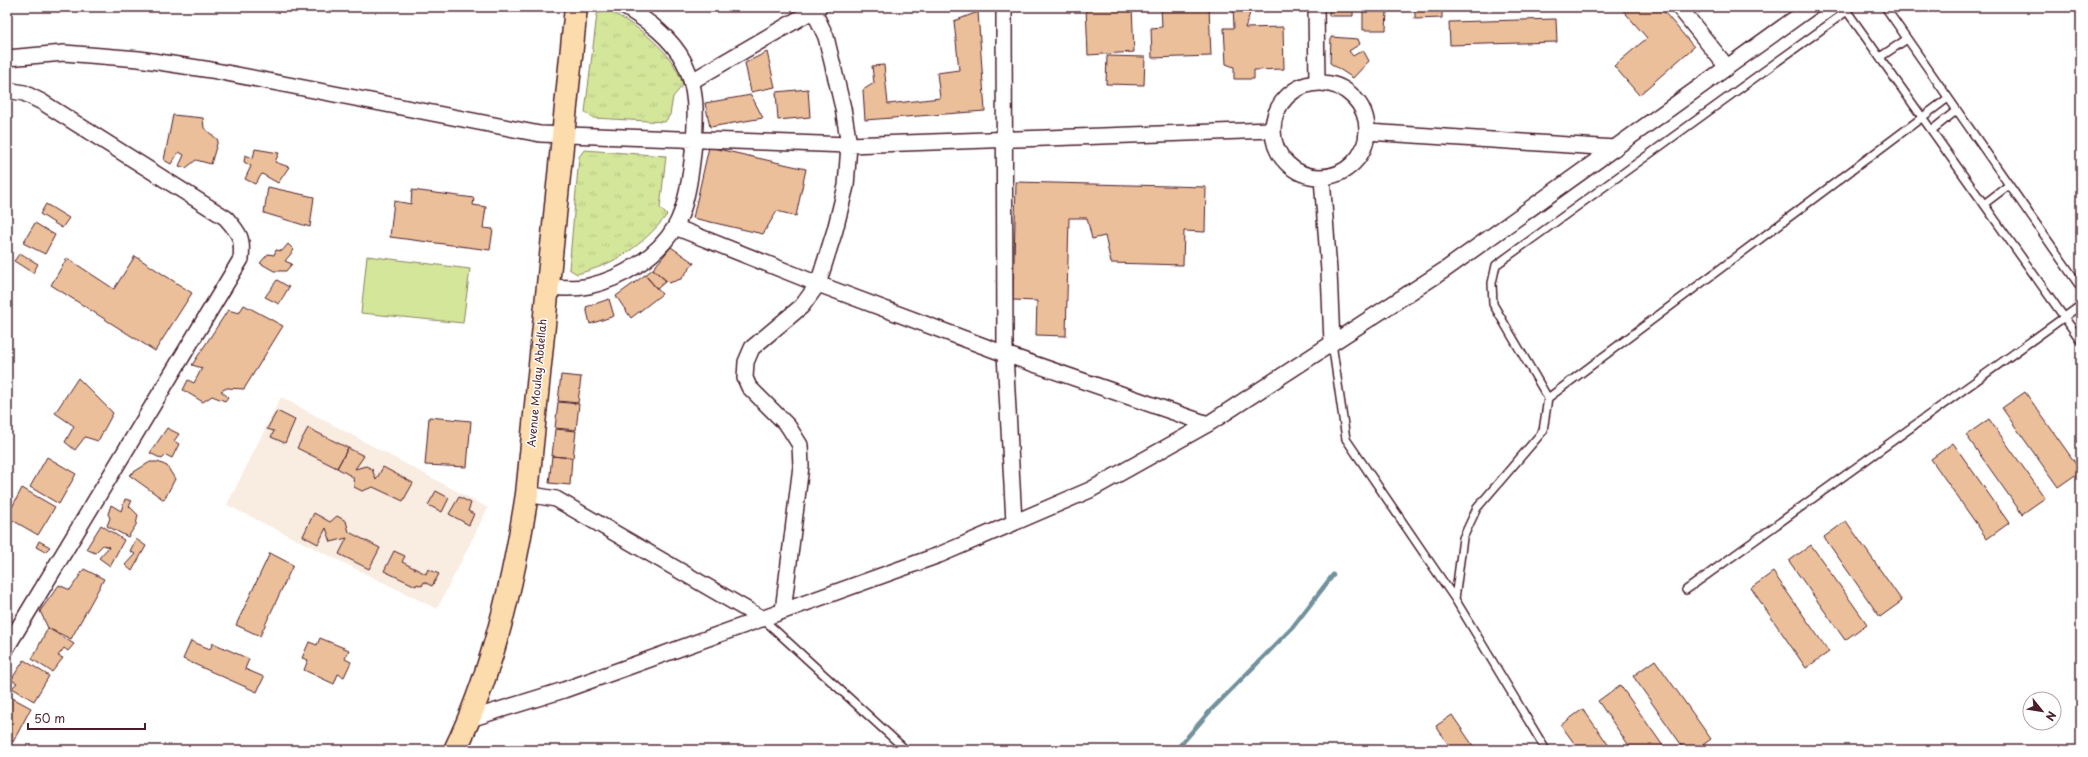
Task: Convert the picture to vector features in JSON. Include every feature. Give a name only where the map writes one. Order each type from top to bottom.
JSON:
[{"type":"main road","name":"Avenue Moulay Abdellah","points":[[455,750],[470,719],[501,621],[515,564],[527,494],[547,287],[555,230],[576,7]]},
{"type":"street","points":[[547,287],[572,288],[589,286],[625,272],[660,246],[675,227],[682,211],[691,173],[696,126],[692,81],[684,62],[674,47],[649,22],[625,7]]},
{"type":"street","points":[[1004,7],[1003,140],[1005,354],[1014,522]]},
{"type":"street","points":[[1316,7],[1317,82]]},
{"type":"street","points":[[1679,7],[1727,67]]},
{"type":"street","points":[[692,81],[815,8],[828,44],[843,108],[849,145],[846,186],[835,230],[818,284],[802,306],[752,348],[746,362],[745,378],[749,387],[788,426],[800,446],[801,466],[783,611]]},
{"type":"street","points":[[470,719],[564,690],[939,555],[1090,490],[1208,424],[1446,269],[1808,8]]},
{"type":"street","points":[[7,58],[64,53],[139,59],[211,70],[540,134],[849,145],[1272,130]]},
{"type":"street","points":[[1317,82],[1337,85],[1353,96],[1364,112],[1367,132],[1364,147],[1357,160],[1341,172],[1322,178],[1297,172],[1287,165],[1276,149],[1272,130],[1275,115],[1282,101],[1297,88],[1317,82]]},
{"type":"street","points":[[7,90],[24,93],[42,102],[226,218],[236,230],[243,243],[241,259],[7,647]]},
{"type":"street","points":[[1367,132],[1615,148]]},
{"type":"street","points":[[1322,178],[1329,271],[1332,343]]},
{"type":"street","points":[[675,227],[818,284],[1005,354],[1208,424]]},
{"type":"street","points":[[527,494],[556,499],[763,619]]},
{"type":"lane","points":[[1885,7],[2081,288]]},
{"type":"lane","points":[[1455,599],[1463,538],[1477,508],[1543,431],[1548,398],[1493,304],[1492,283],[1496,265],[1846,9],[2081,341]]},
{"type":"lane","points":[[1880,57],[1907,39]]},
{"type":"lane","points":[[1548,398],[1948,98]]},
{"type":"lane","points":[[1932,130],[1957,110]]},
{"type":"lane","points":[[1984,204],[2009,184]]},
{"type":"lane","points":[[1686,590],[2081,305]]},
{"type":"lane","points":[[1332,343],[1346,439],[1455,599],[1546,750]]},
{"type":"lane","points":[[763,619],[906,750]]},
{"type":"shaded area","points":[[281,397],[488,508],[437,609],[227,505]]},
{"type":"green space","points":[[606,8],[630,23],[652,40],[671,60],[678,72],[683,85],[673,97],[670,115],[665,122],[593,118],[585,112],[597,14]]},
{"type":"green space","points":[[584,150],[666,156],[660,208],[667,215],[638,245],[604,265],[577,274],[569,269],[579,157]]},
{"type":"green space","points":[[367,256],[470,269],[463,323],[361,313]]},
{"type":"building","points":[[1086,7],[1132,7],[1134,52],[1088,55]]},
{"type":"building","points":[[1161,7],[1209,7],[1211,56],[1152,58],[1151,28],[1162,27]]},
{"type":"building","points":[[1233,7],[1252,7],[1245,28],[1283,27],[1284,69],[1254,70],[1254,79],[1234,79],[1234,67],[1226,64],[1224,28],[1234,28]]},
{"type":"building","points":[[1329,7],[1353,7],[1353,16],[1329,16]]},
{"type":"building","points":[[1363,7],[1387,7],[1387,11],[1363,10]]},
{"type":"building","points":[[1415,7],[1442,7],[1442,18],[1415,19]]},
{"type":"building","points":[[1620,7],[1660,7],[1694,47],[1639,95],[1614,66],[1647,38]]},
{"type":"building","points":[[1694,7],[1707,7],[1699,13]]},
{"type":"building","points":[[1363,10],[1387,11],[1386,30],[1363,30]]},
{"type":"building","points":[[978,12],[985,111],[865,120],[863,90],[874,83],[872,66],[884,65],[888,104],[940,98],[937,73],[959,70],[954,21]]},
{"type":"building","points":[[1556,19],[1557,42],[1450,45],[1449,22]]},
{"type":"building","points":[[1331,37],[1358,39],[1360,44],[1349,51],[1353,56],[1363,50],[1369,61],[1353,78],[1330,63]]},
{"type":"building","points":[[767,52],[775,87],[751,92],[745,63]]},
{"type":"building","points":[[1107,56],[1145,57],[1144,85],[1106,84]]},
{"type":"building","points":[[808,89],[810,117],[778,120],[776,92]]},
{"type":"building","points":[[751,95],[763,118],[710,127],[705,103]]},
{"type":"building","points":[[173,115],[203,118],[204,128],[218,140],[211,164],[196,160],[186,168],[179,166],[184,155],[179,152],[171,164],[164,160]]},
{"type":"building","points":[[709,147],[806,169],[796,216],[777,211],[763,234],[693,218]]},
{"type":"building","points":[[255,149],[279,153],[275,162],[289,167],[278,183],[262,174],[255,184],[245,179],[251,166],[244,162],[245,155],[253,158]]},
{"type":"building","points":[[1016,182],[1206,187],[1205,232],[1184,231],[1183,265],[1111,263],[1105,236],[1092,239],[1087,218],[1069,218],[1066,336],[1036,335],[1037,301],[1013,300]]},
{"type":"building","points":[[7,187],[11,194],[7,197]]},
{"type":"building","points":[[268,187],[314,197],[310,227],[264,213]]},
{"type":"building","points":[[412,190],[474,198],[473,205],[486,207],[483,228],[493,229],[490,250],[390,237],[394,201],[411,204]]},
{"type":"building","points":[[46,204],[69,218],[62,228],[40,214]]},
{"type":"building","points":[[35,223],[55,235],[45,254],[23,243]]},
{"type":"building","points":[[288,244],[294,250],[285,261],[292,264],[286,271],[274,271],[260,263],[268,254],[274,255],[276,250],[282,251]]},
{"type":"building","points":[[671,247],[694,263],[681,279],[669,283],[653,269]]},
{"type":"building","points":[[20,253],[38,264],[33,273],[14,261]]},
{"type":"building","points":[[135,256],[192,293],[155,351],[51,285],[67,258],[114,289]]},
{"type":"building","points":[[653,269],[666,281],[657,289],[645,275]]},
{"type":"building","points":[[645,275],[662,294],[631,318],[616,296]]},
{"type":"building","points":[[277,280],[289,287],[279,304],[265,297]]},
{"type":"building","points":[[609,299],[614,316],[590,324],[586,307]]},
{"type":"building","points":[[244,305],[283,326],[244,389],[227,388],[221,391],[228,397],[225,401],[212,396],[203,402],[183,390],[188,380],[194,383],[202,368],[192,365],[228,310],[239,313]]},
{"type":"building","points":[[561,375],[581,377],[578,403],[558,401]]},
{"type":"building","points":[[78,378],[113,413],[98,441],[85,437],[75,450],[65,442],[74,426],[55,413]]},
{"type":"building","points":[[2025,392],[2081,471],[2058,487],[2002,408]]},
{"type":"building","points":[[558,402],[579,404],[576,430],[555,428]]},
{"type":"building","points":[[277,411],[295,420],[285,443],[271,437],[274,431],[267,429]]},
{"type":"building","points":[[429,417],[471,421],[467,467],[425,465]]},
{"type":"building","points":[[1989,419],[2045,498],[2022,514],[1966,435]]},
{"type":"building","points":[[167,428],[179,434],[174,441],[179,444],[172,458],[166,455],[162,459],[150,453]]},
{"type":"building","points":[[308,428],[348,448],[337,468],[297,448]]},
{"type":"building","points":[[555,429],[576,431],[573,458],[552,456]]},
{"type":"building","points":[[1953,443],[2009,523],[1987,539],[1931,459]]},
{"type":"building","points":[[348,448],[364,456],[355,469],[366,466],[372,469],[376,480],[383,467],[413,483],[403,501],[373,487],[362,491],[354,487],[353,477],[337,468]]},
{"type":"building","points":[[552,456],[572,458],[570,485],[549,483]]},
{"type":"building","points":[[47,457],[76,474],[59,504],[30,487]]},
{"type":"building","points":[[150,462],[158,462],[167,466],[175,479],[164,500],[129,475]]},
{"type":"building","points":[[22,488],[55,507],[38,535],[7,517]]},
{"type":"building","points":[[436,491],[449,498],[442,512],[428,505]]},
{"type":"building","points":[[459,497],[471,503],[468,511],[474,514],[469,525],[449,514]]},
{"type":"building","points":[[125,499],[132,501],[129,506],[138,515],[136,525],[128,537],[107,526],[110,518],[108,514],[111,505],[121,511]]},
{"type":"building","points":[[314,513],[330,522],[337,516],[346,521],[349,532],[380,548],[369,569],[339,554],[347,538],[331,542],[326,528],[318,544],[303,536]]},
{"type":"building","points":[[1846,521],[1902,601],[1880,617],[1824,537]]},
{"type":"building","points":[[101,525],[124,540],[110,566],[99,558],[109,547],[103,545],[95,553],[86,549]]},
{"type":"building","points":[[136,539],[146,546],[132,571],[125,565],[135,554],[130,551]]},
{"type":"building","points":[[39,541],[50,547],[45,552],[36,547]]},
{"type":"building","points":[[1811,545],[1867,624],[1845,640],[1789,561]]},
{"type":"building","points":[[394,551],[405,556],[402,562],[426,574],[428,569],[439,574],[432,586],[424,582],[422,586],[417,584],[416,586],[384,571]]},
{"type":"building","points":[[270,553],[293,565],[260,636],[236,625]]},
{"type":"building","points":[[84,569],[104,579],[71,639],[48,628],[40,611],[59,585],[70,590]]},
{"type":"building","points":[[1773,572],[1829,652],[1806,668],[1751,588]]},
{"type":"building","points":[[48,628],[74,644],[68,651],[64,648],[58,656],[63,658],[52,672],[32,659]]},
{"type":"building","points":[[320,638],[349,650],[345,659],[351,662],[344,677],[338,674],[334,684],[304,670],[308,660],[302,658],[309,642],[317,645]]},
{"type":"building","points":[[191,641],[210,649],[213,643],[249,659],[245,669],[264,677],[257,692],[183,659]]},
{"type":"building","points":[[24,660],[49,676],[34,701],[12,688],[17,683],[11,680]]},
{"type":"building","points":[[1655,660],[1711,739],[1696,750],[1685,750],[1633,676]]},
{"type":"building","points":[[1620,685],[1666,750],[1632,750],[1598,701]]},
{"type":"building","points":[[7,695],[31,708],[13,742],[7,738]]},
{"type":"building","points":[[1583,709],[1612,750],[1579,750],[1561,725]]},
{"type":"building","points":[[1452,715],[1476,750],[1452,750],[1436,726]]},
{"type":"waterway","points":[[1176,750],[1211,710],[1292,628],[1333,575]]}]
